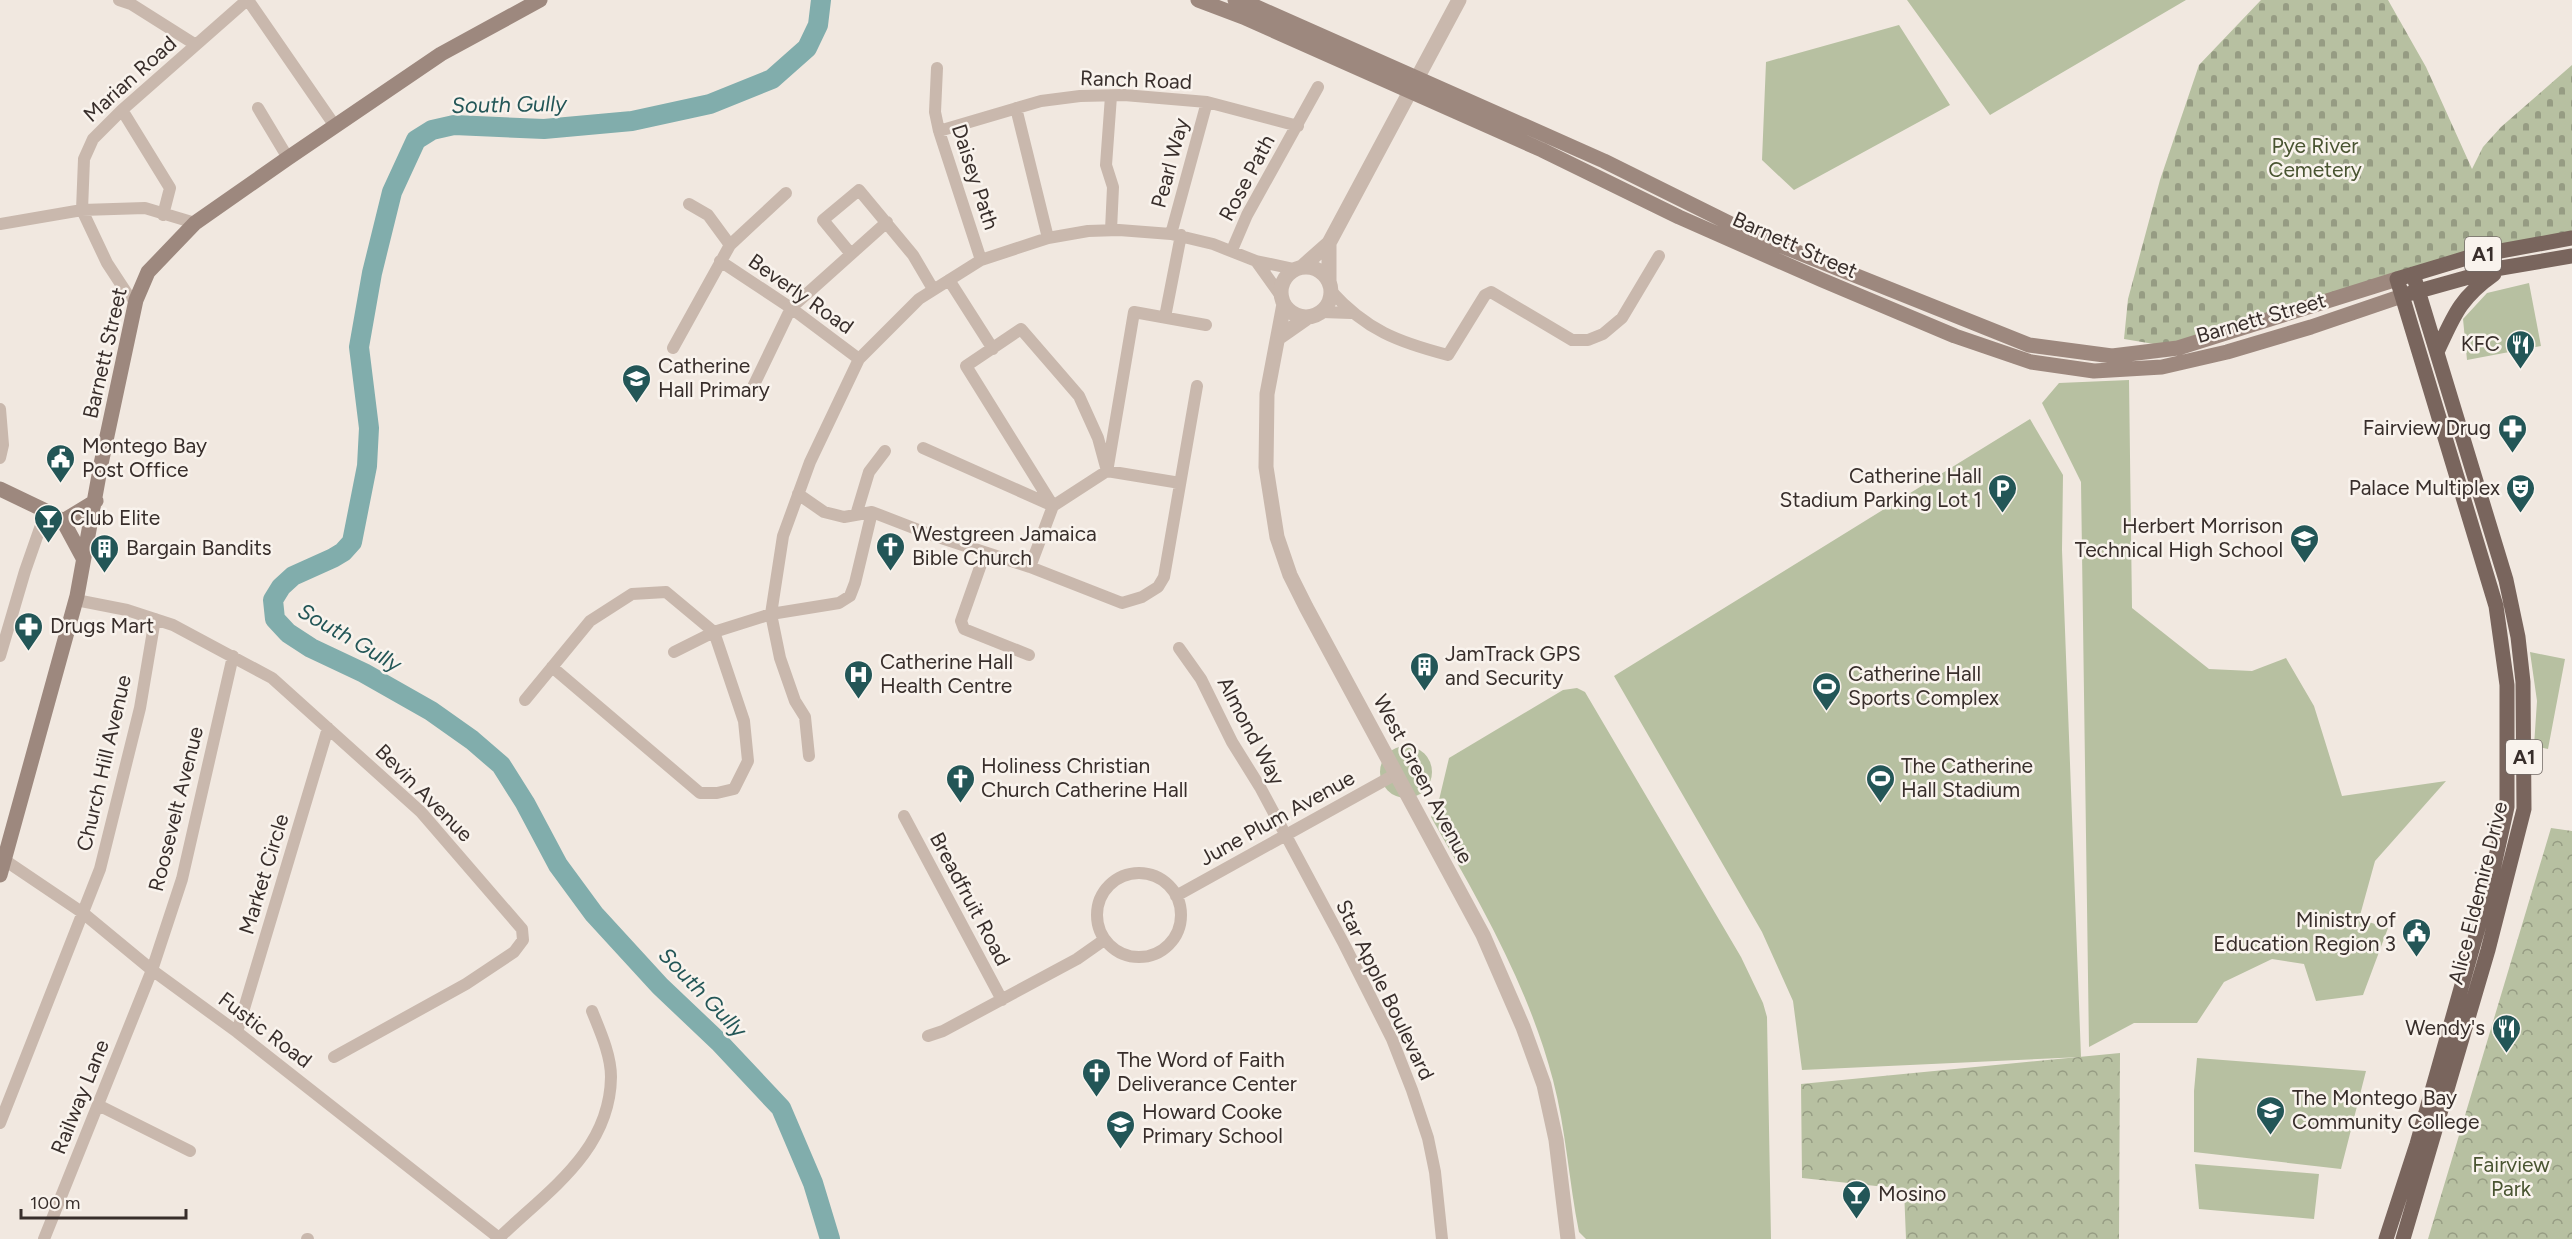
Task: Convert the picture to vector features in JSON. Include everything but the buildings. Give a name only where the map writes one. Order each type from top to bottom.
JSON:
[{"type":"main road","name":"Barnett Street","points":[[1198,0],[1605,161],[1747,232],[2029,345],[2112,356],[2178,348],[2397,279]]},
{"type":"main road","name":"Barnett Street","points":[[1234,0],[1252,5],[1679,217],[1955,336],[2031,362],[2094,370],[2163,367],[2227,352],[2402,296]]},
{"type":"main road","name":"Barnett Street","points":[[0,875],[76,600],[101,464],[136,300],[148,272],[195,223],[441,54],[532,2]]},
{"type":"main road","name":"A1","points":[[2397,279],[2473,256],[2572,238]]},
{"type":"main road","name":"A1","points":[[2402,296],[2501,268],[2572,256]]},
{"type":"main road","points":[[2437,352],[2457,308],[2479,284],[2501,268]]},
{"type":"main road","name":"Alice Eldemire Drive","points":[[2403,1239],[2488,950],[2524,809],[2523,682],[2518,637],[2506,580],[2413,274]]},
{"type":"main road","name":"Alice Eldemire Drive","points":[[2386,1239],[2417,1144],[2488,893],[2507,807],[2507,685],[2496,606],[2397,279]]},
{"type":"main road","points":[[0,489],[46,511],[63,522],[83,558]]},
{"type":"main road","points":[[63,522],[96,501]]},
{"type":"street","points":[[119,0],[131,3],[196,45]]},
{"type":"street","points":[[247,0],[335,126]]},
{"type":"street","name":"Marian Road","points":[[136,300],[128,295],[107,262],[82,210],[84,159],[93,139],[122,110],[247,0]]},
{"type":"street","points":[[1283,300],[1283,281],[1329,243],[1459,0]]},
{"type":"street","name":"Daisey Path","points":[[937,69],[935,112],[939,131],[981,260]]},
{"type":"street","name":"Rose Path","points":[[1232,250],[1247,214],[1318,87]]},
{"type":"street","name":"Ranch Road","points":[[939,131],[1041,101],[1080,96],[1124,95],[1207,102],[1298,126]]},
{"type":"street","points":[[1111,96],[1106,165],[1113,187],[1111,230]]},
{"type":"street","name":"Pearl Way","points":[[1165,317],[1176,235],[1207,102]]},
{"type":"street","points":[[258,108],[288,158]]},
{"type":"street","points":[[1016,108],[1048,238]]},
{"type":"street","points":[[122,110],[170,188],[163,214]]},
{"type":"street","points":[[851,254],[824,222],[824,219],[859,190],[913,255],[933,290]]},
{"type":"street","points":[[674,348],[730,244],[786,193]]},
{"type":"street","points":[[689,204],[708,215],[730,244]]},
{"type":"street","points":[[0,224],[82,210],[145,208],[195,223]]},
{"type":"street","points":[[750,393],[791,308],[887,222]]},
{"type":"street","points":[[809,756],[805,717],[795,701],[780,658],[771,615],[783,536],[810,462],[860,359],[919,299],[981,260],[1048,238],[1111,230],[1176,235],[1232,250],[1256,261],[1317,269],[1351,313],[1378,331],[1448,355],[1485,295],[1491,292],[1572,340],[1588,340],[1602,334],[1622,318],[1659,256]]},
{"type":"street","points":[[1278,338],[1329,303],[1329,243]]},
{"type":"street","name":"Beverly Road","points":[[720,261],[791,308],[860,359]]},
{"type":"street","points":[[1256,261],[1295,315],[1351,313]]},
{"type":"street","points":[[949,280],[993,349]]},
{"type":"street","name":"West Green Avenue","points":[[1283,300],[1267,394],[1266,467],[1277,537],[1290,575],[1306,607],[1483,935],[1523,1027],[1544,1085],[1556,1140],[1568,1239]]},
{"type":"street","points":[[1107,471],[1134,312],[1206,325]]},
{"type":"street","points":[[1053,506],[966,366],[1021,329],[1078,396],[1098,438],[1107,471]]},
{"type":"street","points":[[798,494],[824,512],[844,517],[872,512],[1030,567],[1122,603],[1142,597],[1158,587],[1164,577],[1197,386]]},
{"type":"street","points":[[0,409],[3,445],[0,458]]},
{"type":"street","points":[[923,448],[1053,506]]},
{"type":"street","points":[[856,515],[869,472],[885,451]]},
{"type":"street","points":[[1030,567],[1053,506],[1107,471],[1180,483]]},
{"type":"street","points":[[0,656],[25,571],[46,511]]},
{"type":"street","points":[[674,652],[714,632],[771,615],[839,603],[850,596],[872,512]]},
{"type":"street","points":[[985,552],[961,621],[962,625],[964,629],[1029,655]]},
{"type":"street","points":[[525,700],[552,667],[590,621],[632,594],[666,592],[714,632],[744,721],[748,761],[734,789],[717,793],[700,793],[552,667]]},
{"type":"street","name":"Bevin Avenue","points":[[76,600],[126,610],[173,625],[272,678],[421,812],[522,928],[524,933],[521,945],[514,952],[466,984],[334,1057]]},
{"type":"street","name":"Church Hill Avenue","points":[[0,1123],[100,869],[140,708],[155,619]]},
{"type":"street","name":"Almond Way","points":[[1179,648],[1201,679],[1285,836]]},
{"type":"street","name":"Roosevelt Avenue","points":[[152,970],[182,879],[233,656]]},
{"type":"street","name":"Market Circle","points":[[237,1032],[328,728]]},
{"type":"street","name":"June Plum Avenue","points":[[1176,896],[1396,774]]},
{"type":"street","name":"Breadfruit Road","points":[[904,816],[1002,1000]]},
{"type":"street","name":"Star Apple Boulevard","points":[[1285,836],[1344,944],[1405,1071],[1422,1118],[1435,1172],[1442,1239]]},
{"type":"street","name":"Fustic Road","points":[[3,859],[83,914],[499,1238]]},
{"type":"street","points":[[1146,873],[1164,881],[1176,896],[1180,909],[1178,929],[1167,946],[1156,953],[1142,957],[1128,956],[1115,950],[1104,939],[1097,923],[1097,906],[1104,890],[1117,878],[1146,873]]},
{"type":"street","points":[[928,1036],[1002,1000],[1077,958],[1104,939]]},
{"type":"street","name":"Railway Lane","points":[[44,1239],[152,970]]},
{"type":"street","points":[[499,1238],[567,1176],[595,1139],[606,1109],[611,1076],[602,1036],[591,1011]]},
{"type":"street","points":[[98,1104],[189,1151]]},
{"type":"green space","points":[[1907,0],[2186,0],[1990,115]]},
{"type":"green space","name":"Pye River Cemetery","points":[[2261,0],[2388,0],[2426,67],[2472,169],[2483,147],[2501,127],[2572,65],[2572,238],[2519,246],[2178,348],[2124,339],[2128,299],[2160,180],[2199,65]]},
{"type":"green space","points":[[1899,25],[1950,105],[1794,190],[1762,160],[1766,62]]},
{"type":"green space","points":[[2529,283],[2541,346],[2467,360],[2463,319],[2487,293]]},
{"type":"green space","points":[[2129,380],[2132,608],[2209,669],[2252,671],[2286,658],[2314,706],[2342,796],[2446,781],[2375,861],[2359,919],[2388,928],[2363,995],[2316,1001],[2304,964],[2272,959],[2224,982],[2197,1023],[2134,1023],[2089,1047],[2081,482],[2042,403],[2059,383]]},
{"type":"green space","name":"The Catherine Hall Stadium","points":[[2030,419],[2063,475],[2062,550],[2081,1057],[1802,1070],[1793,1001],[1762,932],[1614,676]]},
{"type":"green space","points":[[2530,652],[2565,659],[2548,749],[2534,746],[2537,701]]},
{"type":"green space","points":[[1577,688],[1585,692],[1741,957],[1763,1003],[1767,1017],[1771,1239],[1586,1239],[1579,1232],[1561,1118],[1543,1045],[1501,944],[1431,817],[1439,800],[1449,758],[1563,690]]},
{"type":"green space","points":[[1406,746],[1416,748],[1424,754],[1430,762],[1432,772],[1430,782],[1424,790],[1416,796],[1406,798],[1396,796],[1388,790],[1382,782],[1380,772],[1382,762],[1388,754],[1396,748]]},
{"type":"green space","name":"Fairview Park","points":[[2551,828],[2572,831],[2572,1239],[2428,1239]]},
{"type":"green space","points":[[2120,1053],[2119,1239],[1906,1239],[1904,1189],[1802,1178],[1801,1084]]},
{"type":"green space","points":[[2197,1058],[2366,1071],[2341,1169],[2194,1152],[2194,1091]]},
{"type":"green space","points":[[2195,1164],[2319,1174],[2314,1219],[2199,1209]]},
{"type":"waterway","name":"South Gully","points":[[821,0],[818,25],[807,48],[772,79],[710,104],[632,121],[544,129],[454,125],[432,130],[416,140],[392,192],[372,273],[359,347],[369,428],[367,466],[352,542],[343,552],[333,558],[293,576],[281,587],[273,600],[275,619],[288,633],[311,648],[364,673],[431,711],[472,740],[501,765],[525,803],[558,865],[594,914],[660,986],[719,1042],[781,1108],[813,1183],[830,1239]]},
{"type":"place","name":"KFC","points":[[2521,370]]},
{"type":"place","name":"Catherine Hall Primary","points":[[637,404]]},
{"type":"place","name":"Fairview Drug","points":[[2512,454]]},
{"type":"place","name":"Montego Bay Post Office","points":[[61,484]]},
{"type":"place","name":"Catherine Hall Stadium Parking Lot 1","points":[[2003,514]]},
{"type":"place","name":"Palace Multiplex","points":[[2521,514]]},
{"type":"place","name":"Club Elite","points":[[49,544]]},
{"type":"place","name":"Herbert Morrison Technical High School","points":[[2304,564]]},
{"type":"place","name":"Westgreen Jamaica Bible Church","points":[[891,572]]},
{"type":"place","name":"Bargain Bandits","points":[[105,574]]},
{"type":"place","name":"Drugs Mart","points":[[29,652]]},
{"type":"place","name":"JamTrack GPS and Security","points":[[1424,692]]},
{"type":"place","name":"Catherine Hall Health Centre","points":[[859,700]]},
{"type":"place","name":"Catherine Hall Sports Complex","points":[[1827,712]]},
{"type":"place","name":"Holiness Christian Church Catherine Hall","points":[[960,804]]},
{"type":"place","name":"The Catherine Hall Stadium","points":[[1880,804]]},
{"type":"place","name":"Ministry of Education Region 3","points":[[2417,958]]},
{"type":"place","name":"Wendy's","points":[[2506,1054]]},
{"type":"place","name":"The Word of Faith Deliverance Center","points":[[1096,1098]]},
{"type":"place","name":"The Montego Bay Community College","points":[[2271,1136]]},
{"type":"place","name":"Howard Cooke Primary School","points":[[1121,1150]]},
{"type":"place","name":"Mosino","points":[[1857,1220]]}]
